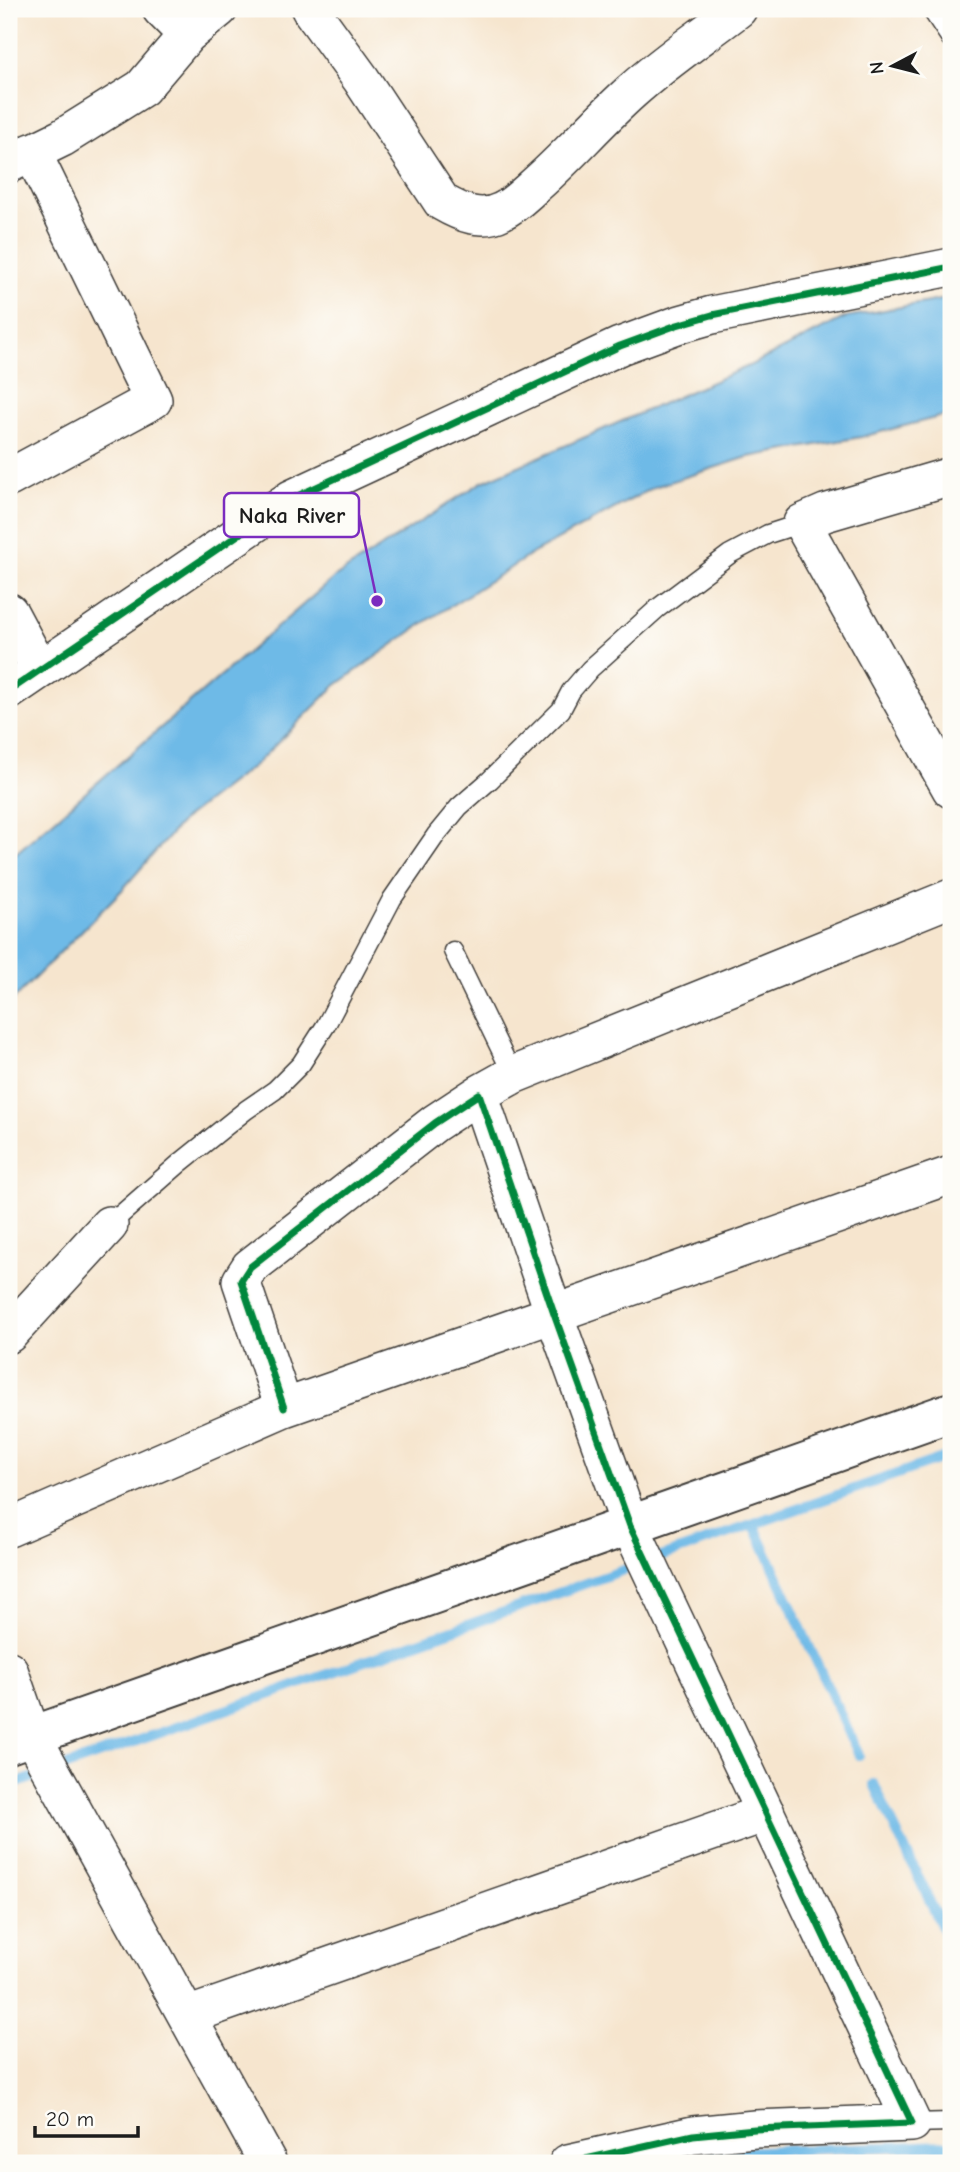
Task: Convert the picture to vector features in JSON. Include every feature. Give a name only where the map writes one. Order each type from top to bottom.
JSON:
[{"type":"street","points":[[161,9],[187,35]]},
{"type":"street","points":[[9,478],[153,400],[20,158],[62,138],[142,88],[187,35],[219,9]]},
{"type":"street","points":[[310,9],[361,79],[442,202],[461,213],[479,217],[502,212],[526,193],[561,163],[594,126],[634,89],[738,9]]},
{"type":"street","points":[[9,691],[291,499],[620,346],[677,325],[712,316],[951,267]]},
{"type":"street","points":[[951,476],[825,513],[803,523],[951,789]]},
{"type":"street","points":[[9,612],[40,670]]},
{"type":"street","points":[[284,1408],[241,1280],[250,1267],[435,1123],[513,1075],[951,898]]},
{"type":"street","points":[[479,1094],[630,1526],[912,2123],[755,2129],[693,2135],[647,2154],[568,2163]]},
{"type":"street","points":[[9,1528],[284,1408],[951,1175]]},
{"type":"street","points":[[9,1334],[109,1225]]},
{"type":"street","points":[[20,1740],[951,1412]]},
{"type":"street","points":[[9,1671],[20,1740],[187,2016],[268,2163]]},
{"type":"street","points":[[187,2016],[766,1813]]},
{"type":"lane","points":[[931,9],[951,39]]},
{"type":"lane","points":[[109,1225],[246,1110],[275,1090],[301,1064],[326,1025],[392,899],[436,835],[459,807],[561,710],[571,691],[590,669],[658,608],[730,554],[768,534],[803,523]]},
{"type":"lane","points":[[453,951],[513,1075]]},
{"type":"lane","points":[[912,2123],[951,2122]]},
{"type":"water","points":[[951,298],[951,414],[861,437],[748,457],[654,487],[535,552],[419,626],[335,686],[257,763],[183,820],[122,890],[9,1004],[9,859],[335,577],[482,482],[751,365],[846,317]]},
{"type":"waterway","points":[[9,1786],[951,1455]]},
{"type":"waterway","points":[[754,1525],[859,1755]]},
{"type":"waterway","points":[[874,1784],[951,1946]]},
{"type":"waterway","points":[[674,2163],[727,2152],[951,2145]]},
{"type":"cycle path","points":[[9,691],[291,499],[620,346],[712,315],[951,267]]},
{"type":"cycle path","points":[[284,1408],[241,1281],[250,1267],[435,1123],[479,1094],[630,1526],[912,2123],[755,2129],[693,2135],[568,2163]]},
{"type":"place","name":"Naka River","points":[[377,601]]}]
